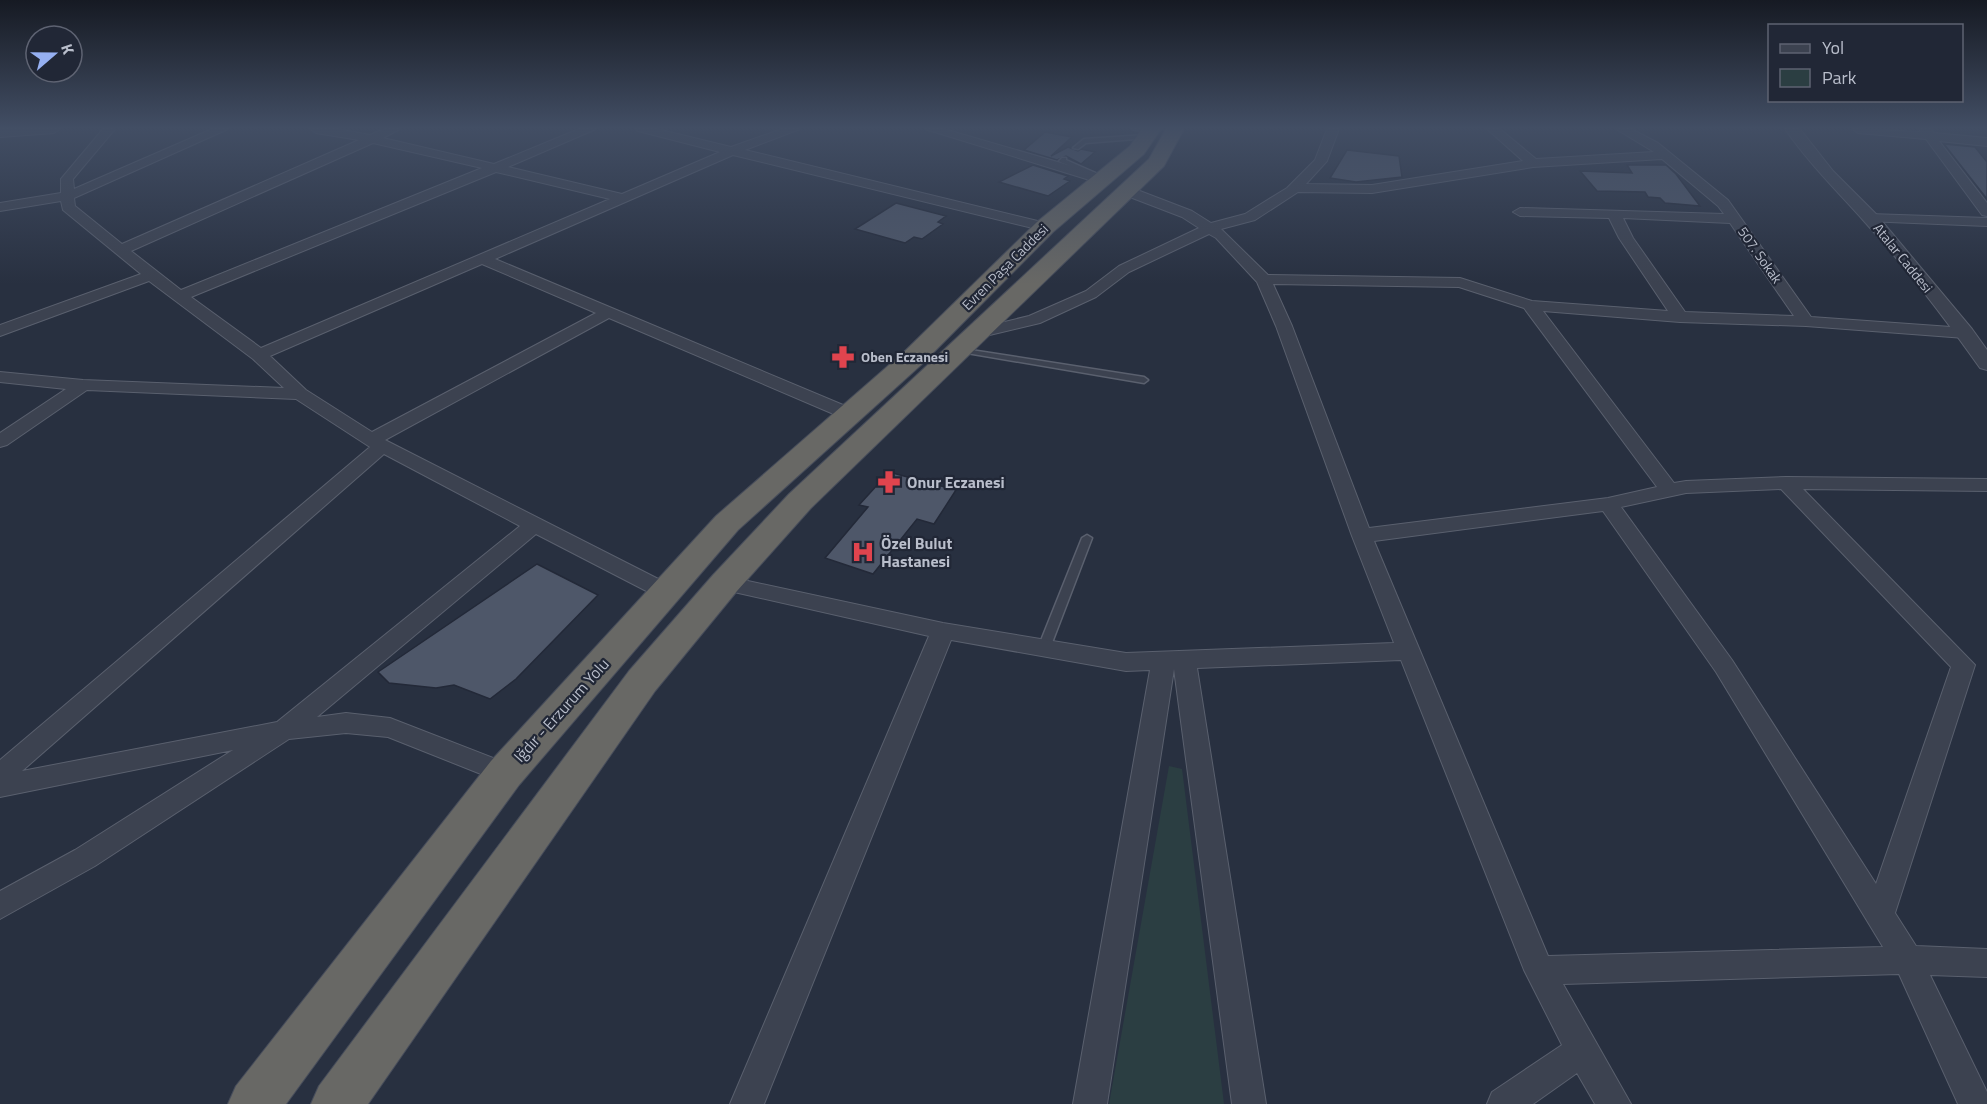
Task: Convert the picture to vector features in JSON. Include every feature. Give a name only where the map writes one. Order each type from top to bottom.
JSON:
[{"type":"highway","name":"Evren Paşa Caddesi","points":[[941,355],[1045,227],[1099,181]]},
{"type":"highway","name":"Evren Paşa Caddesi","points":[[941,355],[977,333],[1138,181]]},
{"type":"highway","name":"Iğdır - Erzurum Yolu","points":[[254,1104],[505,774],[727,523],[849,414],[941,355]]},
{"type":"highway","points":[[337,1104],[642,681],[725,583],[800,501],[941,355]]},
{"type":"street","points":[[67,181],[68,207],[151,274],[259,355],[300,394],[377,443],[666,592]]},
{"type":"street","points":[[0,207],[68,196],[104,181]]},
{"type":"street","points":[[122,250],[280,181]]},
{"type":"street","points":[[180,296],[465,181]]},
{"type":"street","points":[[549,181],[624,198]]},
{"type":"street","points":[[259,355],[664,181]]},
{"type":"street","points":[[854,181],[1045,227]]},
{"type":"street","points":[[977,333],[1034,320],[1091,294],[1125,269],[1209,228],[1250,217],[1295,188],[1302,181]]},
{"type":"street","points":[[1295,188],[1372,189],[1425,181]]},
{"type":"street","name":"507. Sokak","points":[[1696,181],[1723,203],[1806,321]]},
{"type":"street","name":"Atalar Caddesi","points":[[1834,181],[1870,218],[1965,333],[1987,364]]},
{"type":"street","points":[[1961,181],[1987,212]]},
{"type":"street","points":[[1127,191],[1188,214],[1221,236],[1264,280],[1284,326],[1362,536],[1539,970],[1614,1104]]},
{"type":"street","points":[[1520,212],[1735,219]]},
{"type":"street","points":[[1614,214],[1626,238],[1680,317]]},
{"type":"street","points":[[1870,218],[1987,222]]},
{"type":"street","points":[[483,259],[849,414]]},
{"type":"street","points":[[0,331],[151,274]]},
{"type":"street","points":[[1264,280],[1321,279],[1460,283],[1530,305],[1680,317],[1806,321],[1965,333]]},
{"type":"street","points":[[1530,305],[1670,491]]},
{"type":"street","points":[[0,775],[377,443],[609,312]]},
{"type":"street","points":[[0,377],[83,385],[300,394]]},
{"type":"street","points":[[0,441],[83,385]]},
{"type":"street","points":[[1362,536],[1608,504],[1686,487],[1786,483],[1987,485]]},
{"type":"street","points":[[1786,483],[1963,665],[1880,915]]},
{"type":"street","points":[[1608,504],[1724,666],[1908,960],[1975,1104]]},
{"type":"street","points":[[0,906],[85,858],[284,730],[534,525]]},
{"type":"street","points":[[725,583],[943,631],[1126,662],[1409,651]]},
{"type":"street","points":[[747,1104],[943,631]]},
{"type":"street","points":[[1090,1104],[1174,660]]},
{"type":"street","points":[[1174,660],[1249,1104]]},
{"type":"street","points":[[0,786],[284,730],[346,723],[390,728],[505,774]]},
{"type":"street","points":[[1539,970],[1908,960],[1987,963]]},
{"type":"street","points":[[1504,1104],[1583,1050]]},
{"type":"lane","points":[[941,355],[1144,380]]},
{"type":"lane","points":[[1044,648],[1087,538]]},
{"type":"green space","points":[[1169,766],[1182,769],[1224,1104],[1109,1104]]},
{"type":"building","points":[[1002,181],[1070,181],[1048,196],[999,182]]},
{"type":"building","points":[[1588,181],[1681,181],[1700,206],[1665,203],[1660,198],[1648,197],[1645,192],[1597,191]]},
{"type":"building","points":[[1973,181],[1987,181],[1987,199]]},
{"type":"building","points":[[896,203],[946,216],[938,222],[943,224],[922,239],[914,237],[905,243],[855,229]]},
{"type":"building","points":[[889,472],[956,490],[934,524],[917,519],[873,574],[825,558],[868,507],[859,505]]},
{"type":"building","points":[[537,564],[598,595],[516,679],[490,699],[454,685],[436,688],[389,683],[378,672]]},
{"type":"place","name":"Oben Eczanesi","points":[[843,357]]},
{"type":"place","name":"Onur Eczanesi","points":[[889,482]]},
{"type":"place","name":"Özel Bulut Hastanesi","points":[[863,552]]}]
